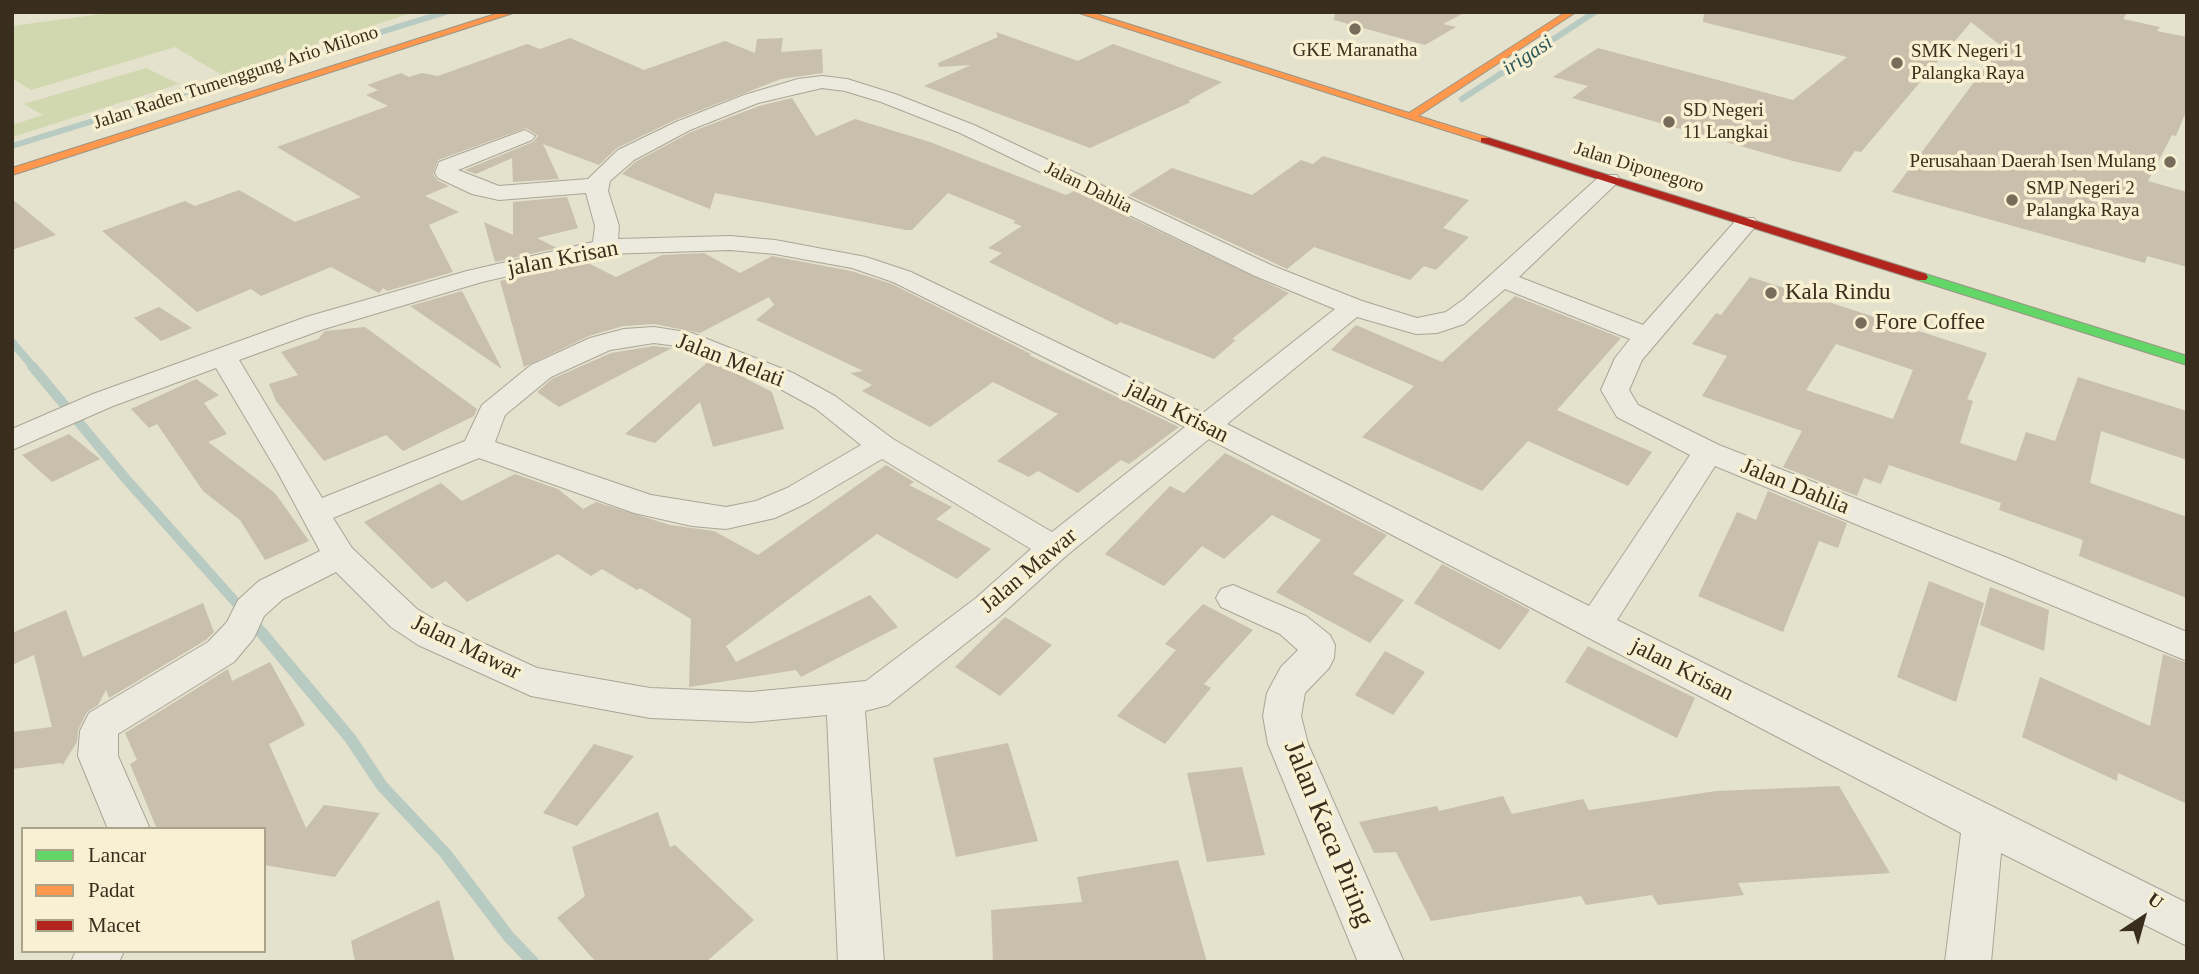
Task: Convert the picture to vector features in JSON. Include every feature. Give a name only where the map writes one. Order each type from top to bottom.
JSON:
[{"type":"main road","name":"Jalan Raden Tumenggung Ario Milono","points":[[12,155],[466,12]]},
{"type":"main road","name":"Jalan Raden Tumenggung Ario Milono","points":[[12,172],[512,12]]},
{"type":"main road","name":"Jalan Diponegoro","points":[[1080,12],[2187,361]]},
{"type":"main road","points":[[1409,117],[1572,12]]},
{"type":"main road","points":[[1177,25],[1468,117]]},
{"type":"street","name":"Jalan Dahlia","points":[[598,185],[608,170],[626,155],[695,121],[797,85],[822,82],[847,85],[967,129],[1196,241],[1353,307],[1416,326],[1437,325],[1464,312],[1609,180]]},
{"type":"street","points":[[526,136],[447,167],[446,173],[480,189],[499,193],[598,185],[597,191],[607,226],[605,247]]},
{"type":"street","name":"Jalan Dahlia","points":[[1746,223],[1629,358],[1617,378],[1616,396],[1627,411],[1707,452],[1998,567],[2187,647]]},
{"type":"street","name":"jalan Krisan","points":[[12,441],[94,404],[223,356],[379,304],[476,276],[605,247],[730,243],[775,247],[858,262],[902,277],[1207,426],[1983,824],[2187,925]]},
{"type":"street","points":[[1502,279],[1648,337]]},
{"type":"street","name":"Jalan Mawar","points":[[223,356],[293,471],[340,556],[404,618],[431,635],[531,681],[606,696],[698,707],[751,707],[845,695],[875,695],[988,607],[1054,548],[1353,307]]},
{"type":"street","name":"Jalan Melati","points":[[478,447],[492,411],[541,371],[600,344],[624,337],[653,335],[682,339],[726,354],[783,379],[825,402],[882,446],[1054,548]]},
{"type":"street","points":[[314,513],[478,447],[645,505],[692,515],[726,518],[764,510],[798,495],[882,446]]},
{"type":"street","points":[[1595,626],[1707,452]]},
{"type":"street","points":[[128,827],[98,756],[99,731],[103,724],[222,652],[242,629],[250,609],[271,590],[340,556]]},
{"type":"street","name":"Jalan Kaca Piring","points":[[1233,598],[1293,625],[1317,645],[1316,658],[1294,677],[1286,693],[1282,716],[1286,735],[1381,962]]},
{"type":"street","points":[[845,695],[861,962]]},
{"type":"street","points":[[1968,962],[1983,824]]},
{"type":"green space","points":[[117,12],[414,12],[222,75],[175,47],[31,90],[12,78],[12,26]]},
{"type":"green space","points":[[146,68],[179,84],[12,137],[12,125],[43,115],[24,104]]},
{"type":"building","points":[[1335,12],[1466,12],[1443,24],[1456,27],[1425,45],[1334,20]]},
{"type":"building","points":[[1704,12],[2128,12],[2123,19],[2160,27],[2157,31],[2187,37],[2187,109],[2176,136],[2172,135],[2148,181],[2187,192],[2187,267],[2147,256],[2145,263],[1892,192],[2001,46],[1971,22],[1861,152],[1855,151],[1840,172],[1572,98],[1588,86],[1553,77],[1598,48],[1793,100],[1847,57],[1703,22]]},
{"type":"building","points":[[996,32],[1078,61],[1113,44],[1222,82],[1188,101],[1191,102],[1090,148],[924,86],[971,65],[939,67],[938,63],[998,37]]},
{"type":"building","points":[[570,38],[644,70],[725,41],[755,53],[757,39],[783,38],[781,52],[822,49],[823,73],[781,79],[675,120],[617,148],[599,165],[543,144],[559,179],[513,182],[512,158],[476,174],[465,170],[533,142],[538,136],[526,128],[438,160],[433,174],[437,180],[449,186],[425,196],[459,212],[429,225],[453,272],[387,291],[383,288],[379,293],[331,267],[261,296],[251,289],[197,312],[102,231],[185,201],[195,206],[239,190],[295,222],[361,197],[277,147],[388,106],[366,95],[378,90],[367,85],[401,73],[409,77],[422,73],[438,76],[527,44],[540,49]]},
{"type":"building","points":[[792,98],[816,136],[855,119],[930,142],[1066,195],[1074,191],[1289,293],[1232,339],[1236,340],[1214,359],[1120,322],[1117,325],[989,262],[1002,253],[988,248],[1022,226],[1013,223],[1016,221],[948,193],[912,230],[906,230],[715,193],[710,209],[622,174],[635,162],[691,132],[759,106]]},
{"type":"building","points":[[1323,156],[1469,200],[1443,228],[1469,237],[1436,270],[1424,266],[1410,280],[1314,247],[1287,269],[1129,195],[1172,168],[1252,195],[1301,160],[1313,164]]},
{"type":"building","points":[[567,197],[578,228],[537,238],[557,248],[495,262],[484,222],[513,235],[513,202]]},
{"type":"building","points":[[12,199],[56,235],[12,250]]},
{"type":"building","points":[[704,253],[740,273],[772,256],[851,271],[892,284],[1031,354],[1029,355],[1179,427],[1129,464],[1121,460],[1078,493],[1038,471],[1029,477],[997,461],[1058,414],[993,382],[930,427],[862,391],[872,385],[850,373],[863,371],[756,320],[774,305],[769,297],[700,333],[654,324],[623,326],[589,336],[524,367],[500,281],[584,261],[616,277],[662,255]]},
{"type":"building","points":[[1750,277],[1987,353],[1967,399],[1973,401],[1960,443],[2016,461],[2026,432],[2055,441],[2078,377],[2187,411],[2187,460],[2101,431],[2090,483],[2187,517],[2187,598],[2079,556],[2083,540],[1999,510],[2001,503],[1889,465],[1881,484],[1864,478],[1857,496],[1783,467],[1802,431],[1702,396],[1727,356],[1692,344],[1716,313],[1721,315]],"holes":[[[1836,344],[1913,370],[1893,419],[1806,390]]]},
{"type":"building","points":[[462,291],[502,369],[410,306]]},
{"type":"building","points":[[1515,296],[1621,338],[1557,410],[1652,452],[1628,486],[1528,441],[1482,491],[1362,437],[1414,386],[1331,350],[1356,325],[1442,362]]},
{"type":"building","points":[[159,307],[192,328],[161,341],[134,318]]},
{"type":"building","points":[[365,327],[477,409],[474,416],[403,451],[386,435],[324,461],[276,401],[269,384],[298,375],[281,352],[318,339],[325,331]]},
{"type":"building","points":[[654,346],[672,348],[559,407],[537,392],[552,379],[611,353]]},
{"type":"building","points":[[710,360],[772,392],[784,429],[713,447],[700,402],[655,443],[625,434]]},
{"type":"building","points":[[196,379],[219,395],[204,403],[227,434],[208,442],[275,493],[309,541],[265,560],[240,520],[203,491],[157,424],[149,428],[131,409]]},
{"type":"building","points":[[69,434],[100,459],[52,482],[22,455]]},
{"type":"building","points":[[1225,453],[1387,535],[1353,574],[1404,600],[1370,643],[1276,592],[1321,540],[1272,515],[1224,559],[1202,546],[1164,586],[1105,554],[1170,486],[1184,493]]},
{"type":"building","points":[[886,465],[914,482],[909,485],[952,507],[936,519],[991,549],[957,579],[877,534],[726,646],[736,662],[870,595],[898,627],[801,677],[796,670],[689,687],[691,619],[640,588],[637,590],[602,569],[591,576],[558,554],[467,602],[446,581],[432,589],[364,522],[441,483],[462,501],[515,474],[558,489],[583,509],[596,502],[670,525],[714,531],[758,555]]},
{"type":"building","points":[[1768,491],[1847,523],[1838,548],[1819,541],[1783,632],[1698,596],[1737,512],[1756,520]]},
{"type":"building","points":[[1442,564],[1530,610],[1500,650],[1414,603]]},
{"type":"building","points":[[1929,581],[1984,603],[1956,702],[1897,677]]},
{"type":"building","points":[[1990,587],[2049,610],[2044,651],[1980,625]]},
{"type":"building","points":[[203,603],[214,632],[206,640],[109,698],[106,690],[98,705],[87,712],[78,730],[77,742],[62,766],[62,763],[12,769],[12,732],[52,727],[34,655],[12,665],[12,633],[66,610],[83,657]]},
{"type":"building","points":[[1203,604],[1253,630],[1204,684],[1211,688],[1165,744],[1117,716],[1176,650],[1165,644]]},
{"type":"building","points":[[1005,617],[1052,645],[1000,696],[955,667]]},
{"type":"building","points":[[1588,646],[1695,698],[1677,738],[1565,682]]},
{"type":"building","points":[[1385,651],[1425,672],[1393,715],[1355,695]]},
{"type":"building","points":[[2163,654],[2187,663],[2187,804],[2118,773],[2117,781],[2022,737],[2040,677],[2150,726]]},
{"type":"building","points":[[270,662],[305,725],[269,744],[306,828],[324,805],[380,813],[335,877],[266,865],[266,827],[156,827],[130,764],[137,760],[125,733],[228,669],[232,681]]},
{"type":"building","points":[[1008,743],[1038,841],[956,857],[933,758]]},
{"type":"building","points":[[594,744],[634,756],[577,826],[543,813]]},
{"type":"building","points":[[1242,767],[1265,855],[1207,862],[1187,773]]},
{"type":"building","points":[[1839,786],[1890,873],[1738,883],[1744,895],[1658,905],[1652,895],[1586,905],[1581,896],[1431,921],[1396,852],[1374,853],[1359,822],[1437,806],[1439,811],[1503,796],[1512,814],[1583,799],[1589,810],[1716,791]]},
{"type":"building","points":[[658,812],[670,847],[675,845],[754,920],[706,962],[596,962],[557,918],[585,896],[572,847]]},
{"type":"building","points":[[1178,860],[1207,962],[993,962],[991,910],[1082,902],[1077,877]]},
{"type":"building","points":[[439,900],[455,962],[355,962],[351,941]]},
{"type":"waterway","points":[[12,146],[446,12]]},
{"type":"waterway","name":"irigasi","points":[[1462,99],[1595,12]]},
{"type":"waterway","points":[[12,342],[34,368]]},
{"type":"waterway","points":[[32,366],[126,479],[263,633]]},
{"type":"waterway","points":[[261,632],[350,738],[382,786],[445,853],[509,937],[533,962]]},
{"type":"traffic: fast","points":[[1922,277],[2187,361]]},
{"type":"traffic: slow","points":[[12,172],[512,12]]},
{"type":"traffic: slow","points":[[1080,12],[1485,140]]},
{"type":"traffic: slow","points":[[1409,117],[1572,12]]},
{"type":"traffic: jam","points":[[1485,140],[1922,277]]},
{"type":"place","name":"GKE Maranatha","points":[[1355,29]]},
{"type":"place","name":"SMK Negeri 1 Palangka Raya","points":[[1897,63]]},
{"type":"place","name":"SD Negeri 11 Langkai","points":[[1669,122]]},
{"type":"place","name":"Perusahaan Daerah Isen Mulang","points":[[2170,162]]},
{"type":"place","name":"SMP Negeri 2 Palangka Raya","points":[[2012,200]]},
{"type":"place","name":"Kala Rindu","points":[[1771,293]]},
{"type":"place","name":"Fore Coffee","points":[[1861,323]]}]
